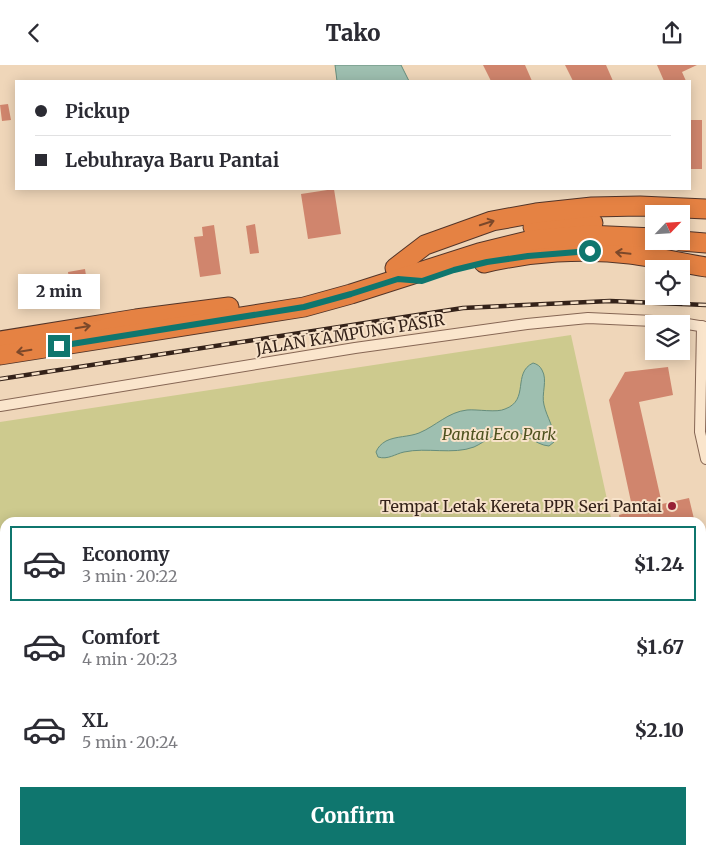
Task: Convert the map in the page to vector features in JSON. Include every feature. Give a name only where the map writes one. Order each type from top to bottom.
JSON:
[{"type":"highway","points":[[0,355],[304,307],[351,294],[397,273],[425,245],[492,221],[536,213],[592,207],[640,206],[704,209]]},
{"type":"highway","points":[[0,341],[294,296],[452,261],[532,240],[586,223],[645,226]]},
{"type":"highway","points":[[565,230],[645,237]]},
{"type":"highway","points":[[690,230],[706,231]]},
{"type":"highway","points":[[690,242],[706,243]]},
{"type":"highway","points":[[397,273],[422,281],[454,270],[487,262],[528,256],[581,252],[630,254],[701,264]]},
{"type":"street","name":"JALAN KAMPUNG PASIR","points":[[0,406],[355,348],[536,323],[588,318],[704,326]]},
{"type":"street","points":[[704,326],[700,432],[706,459]]},
{"type":"green space","name":"Pantai Eco Park","points":[[571,335],[611,517],[0,517],[0,422]]},
{"type":"shaded area","points":[[335,65],[401,65],[408,80],[337,80]]},
{"type":"shaded area","points":[[533,363],[539,366],[544,374],[543,401],[554,437],[554,442],[549,446],[520,433],[505,431],[474,447],[466,449],[449,451],[422,450],[404,452],[382,458],[378,457],[377,450],[386,441],[419,433],[454,413],[467,410],[501,410],[513,405],[519,393],[523,373]]},
{"type":"building","points":[[483,65],[525,65],[532,80],[490,80]]},
{"type":"building","points":[[565,65],[606,65],[613,80],[572,80]]},
{"type":"building","points":[[657,65],[697,65],[682,72],[686,80],[664,80]]},
{"type":"building","points":[[8,104],[11,120],[2,121],[0,105]]},
{"type":"building","points":[[691,120],[702,120],[702,169],[691,169]]},
{"type":"building","points":[[334,190],[341,234],[308,239],[301,194]]},
{"type":"building","points":[[255,224],[259,253],[250,254],[246,226]]},
{"type":"building","points":[[214,225],[221,274],[200,277],[194,237],[203,236],[202,227]]},
{"type":"building","points":[[85,269],[87,282],[70,285],[68,272]]},
{"type":"building","points":[[668,367],[673,395],[639,402],[662,504],[689,498],[694,517],[619,517],[619,515],[633,511],[609,400],[625,372]]},
{"type":"railway","points":[[0,379],[463,308],[610,301],[706,305]]},
{"type":"place","name":"Tempat Letak Kereta PPR Seri Pantai","points":[[672,506]]},
{"type":"route","points":[[59,346],[304,307],[398,279],[422,281],[454,270],[487,262],[528,256],[590,251]]}]
